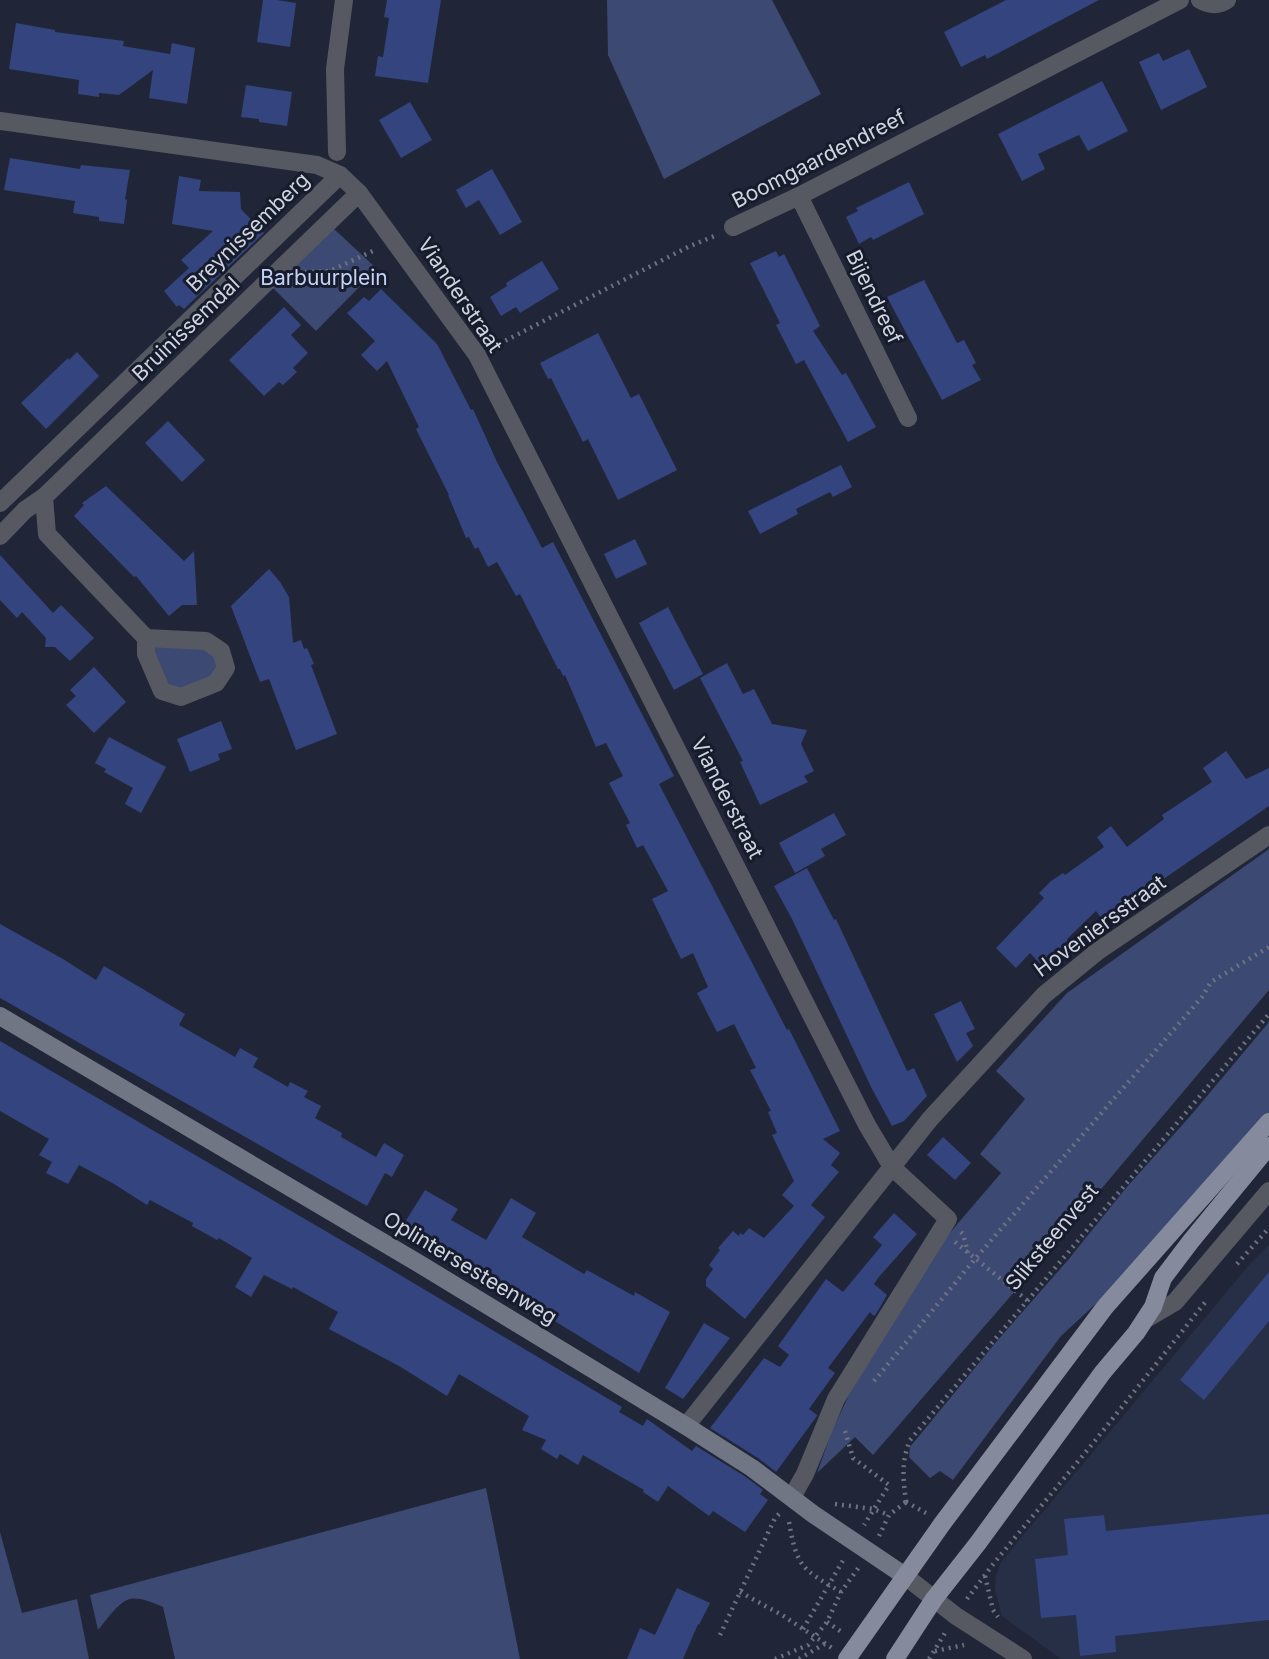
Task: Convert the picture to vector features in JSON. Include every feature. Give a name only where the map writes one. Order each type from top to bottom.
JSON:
[{"type":"main road","points":[[847,1658],[1105,1307],[1269,1122]]},
{"type":"main road","points":[[895,1659],[934,1599],[1103,1371],[1146,1319],[1163,1278],[1269,1146]]},
{"type":"street","points":[[337,152],[335,69],[344,0]]},
{"type":"street","name":"Boomgaardendreef","points":[[733,227],[1180,0]]},
{"type":"street","points":[[1200,0],[1207,4],[1227,0]]},
{"type":"street","name":"Breynissemberg","points":[[0,121],[317,165],[340,175],[0,503]]},
{"type":"street","name":"Vianderstraat","points":[[340,175],[359,193],[396,241],[477,355],[867,1125],[892,1167]]},
{"type":"street","name":"Bruinissemdal","points":[[0,536],[25,510],[44,497],[359,193]]},
{"type":"street","name":"Bijendreef","points":[[799,195],[908,418]]},
{"type":"street","points":[[44,497],[47,534],[146,638],[206,641],[221,652],[226,668],[216,683],[181,697],[162,691],[146,654],[146,638]]},
{"type":"street","name":"Hoveniersstraat","points":[[892,1167],[930,1119],[1044,995],[1098,951],[1269,835]]},
{"type":"street","name":"Oplintersesteenweg","points":[[0,1016],[418,1263],[752,1468],[796,1490],[813,1514],[905,1576]]},
{"type":"street","points":[[686,1426],[892,1167],[948,1219],[836,1399],[796,1490]]},
{"type":"street","points":[[1146,1319],[1175,1303],[1269,1191]]},
{"type":"street","points":[[905,1576],[956,1616],[1023,1659]]},
{"type":"path","name":"Boomgaardendreef","points":[[477,355],[688,247],[733,227]]},
{"type":"path","points":[[283,267],[292,273],[330,271],[396,241]]},
{"type":"path","points":[[870,1385],[975,1259],[1193,1008],[1211,982],[1269,947]]},
{"type":"path","name":"Sliksteenvest","points":[[873,1509],[889,1515],[906,1502],[902,1471],[910,1440],[1269,1014]]},
{"type":"path","points":[[1232,1270],[1269,1228]]},
{"type":"path","points":[[941,1231],[1028,1301]]},
{"type":"path","points":[[956,1616],[994,1563],[1214,1291]]},
{"type":"path","points":[[775,1659],[807,1645],[827,1622],[862,1546],[873,1509],[889,1485],[853,1458],[844,1428]]},
{"type":"path","points":[[796,1490],[819,1493],[833,1504],[873,1509]]},
{"type":"path","points":[[796,1490],[788,1519],[798,1560],[804,1569],[841,1592]]},
{"type":"path","points":[[720,1635],[775,1518],[796,1490]]},
{"type":"path","points":[[803,1629],[829,1585],[862,1546]]},
{"type":"path","points":[[740,1592],[782,1615],[847,1658]]},
{"type":"path","points":[[799,1659],[825,1643]]},
{"type":"path","points":[[929,1659],[934,1651],[966,1645]]},
{"type":"shaded area","points":[[1269,1245],[1269,1659],[1061,1659],[1002,1616],[995,1590],[1001,1562],[1250,1264]]},
{"type":"green space","points":[[607,0],[772,0],[821,94],[664,179],[608,55]]},
{"type":"green space","name":"Barbuurplein","points":[[333,228],[377,269],[316,331],[272,287]]},
{"type":"green space","points":[[146,638],[221,651],[216,683],[162,691]]},
{"type":"green space","points":[[1269,849],[1269,990],[873,1455],[855,1437],[817,1473],[832,1431],[850,1393],[942,1242],[1001,1173],[980,1154],[1025,1099],[996,1071],[1067,993]]},
{"type":"green space","points":[[1269,1022],[1269,1113],[1127,1275],[1061,1336],[953,1480],[940,1471],[930,1478],[909,1457],[910,1447],[1126,1188]]},
{"type":"green space","points":[[486,1488],[520,1659],[175,1659],[163,1607],[138,1599],[130,1599],[121,1604],[98,1630],[90,1595]]},
{"type":"green space","points":[[0,1532],[22,1613],[77,1599],[89,1659],[0,1659]]},
{"type":"building","points":[[263,0],[296,3],[290,47],[257,42]]},
{"type":"building","points":[[387,0],[441,0],[428,83],[375,76],[378,56],[383,57],[389,18],[384,17]]},
{"type":"building","points":[[1006,0],[1099,0],[987,59],[985,55],[961,67],[944,32]]},
{"type":"building","points":[[16,23],[55,32],[124,41],[123,46],[170,54],[172,43],[195,48],[187,104],[149,98],[153,70],[119,95],[99,93],[99,97],[78,94],[79,80],[9,69]]},
{"type":"building","points":[[1189,49],[1207,87],[1161,110],[1139,62],[1159,53],[1163,61]]},
{"type":"building","points":[[1102,81],[1128,131],[1088,151],[1079,135],[1038,154],[1045,169],[1022,181],[998,134]]},
{"type":"building","points":[[246,85],[292,92],[287,126],[241,117]]},
{"type":"building","points":[[410,102],[432,140],[401,158],[379,120]]},
{"type":"building","points":[[10,158],[80,169],[81,165],[130,170],[124,224],[99,221],[99,217],[73,213],[75,201],[4,190]]},
{"type":"building","points":[[492,169],[522,222],[500,235],[479,200],[466,208],[456,190]]},
{"type":"building","points":[[179,176],[201,180],[199,191],[240,192],[241,209],[264,233],[184,309],[179,305],[177,307],[164,291],[189,268],[181,260],[213,231],[172,224]]},
{"type":"building","points":[[909,182],[924,214],[873,240],[871,237],[859,244],[846,217],[858,211],[856,208]]},
{"type":"building","points":[[776,251],[779,257],[784,254],[820,326],[813,331],[842,375],[846,373],[876,427],[848,442],[804,360],[796,364],[776,325],[780,323],[750,263]]},
{"type":"building","points":[[542,261],[559,289],[520,313],[516,307],[501,316],[490,297],[507,286],[506,283]]},
{"type":"building","points":[[924,280],[957,343],[964,340],[976,363],[972,365],[981,380],[942,400],[887,297]]},
{"type":"building","points":[[381,289],[437,344],[471,410],[473,409],[542,548],[553,542],[674,776],[659,784],[840,1131],[823,1139],[840,1153],[831,1165],[839,1172],[811,1205],[825,1217],[745,1319],[706,1286],[706,1279],[713,1269],[709,1265],[720,1250],[718,1248],[733,1231],[739,1236],[749,1228],[764,1238],[794,1206],[782,1195],[794,1181],[772,1135],[777,1133],[768,1112],[771,1111],[750,1070],[756,1068],[734,1024],[717,1032],[697,993],[708,987],[693,953],[681,959],[652,899],[668,891],[643,845],[637,848],[626,825],[630,823],[609,783],[623,776],[606,743],[596,747],[565,675],[558,669],[520,594],[516,596],[497,562],[488,567],[478,547],[475,549],[469,537],[466,538],[449,495],[416,429],[419,427],[387,361],[377,371],[361,355],[375,341],[347,313],[364,297],[369,301]]},
{"type":"building","points":[[284,307],[301,325],[291,335],[308,353],[293,368],[297,372],[283,385],[279,382],[264,396],[229,360]]},
{"type":"building","points":[[598,333],[631,398],[639,394],[677,470],[618,500],[588,439],[583,442],[551,378],[548,379],[540,363]]},
{"type":"building","points":[[77,352],[99,376],[46,429],[21,403]]},
{"type":"building","points":[[168,421],[205,460],[182,482],[145,443]]},
{"type":"building","points":[[841,465],[852,487],[833,497],[830,492],[796,509],[798,514],[760,534],[748,511]]},
{"type":"building","points":[[106,486],[184,561],[194,551],[197,605],[182,605],[169,616],[136,576],[134,577],[74,516],[84,505],[82,503]]},
{"type":"building","points":[[635,539],[647,564],[616,579],[604,554]]},
{"type":"building","points":[[0,555],[53,613],[61,605],[94,638],[70,661],[55,647],[45,647],[46,638],[22,612],[17,618],[0,600]]},
{"type":"building","points":[[269,569],[289,597],[293,643],[301,640],[304,649],[307,648],[337,734],[296,750],[269,679],[260,682],[231,606]]},
{"type":"building","points":[[668,607],[703,674],[674,690],[639,623]]},
{"type":"building","points":[[727,663],[743,694],[754,689],[772,724],[807,730],[801,744],[814,771],[804,776],[808,782],[760,805],[740,762],[743,761],[700,678]]},
{"type":"building","points":[[94,667],[126,702],[94,733],[66,705],[76,696],[70,690]]},
{"type":"building","points":[[221,721],[232,749],[218,754],[220,760],[190,772],[177,739]]},
{"type":"building","points":[[109,737],[166,767],[141,813],[125,804],[133,788],[104,772],[106,769],[95,763]]},
{"type":"building","points":[[1226,751],[1246,779],[1269,768],[1269,806],[1103,921],[1096,911],[1043,967],[1030,953],[1016,968],[996,948],[1044,898],[1039,893],[1051,881],[1063,873],[1065,875],[1104,847],[1097,837],[1111,826],[1127,847],[1164,819],[1162,815],[1212,782],[1203,768]]},
{"type":"building","points":[[834,813],[846,835],[821,849],[825,856],[795,873],[779,843]]},
{"type":"building","points":[[807,868],[834,920],[836,919],[907,1071],[914,1068],[927,1096],[904,1121],[892,1126],[774,886]]},
{"type":"building","points":[[0,924],[96,980],[104,966],[185,1014],[179,1025],[235,1057],[240,1048],[258,1058],[253,1067],[288,1087],[290,1082],[308,1091],[304,1097],[321,1106],[315,1118],[342,1133],[341,1137],[376,1157],[384,1143],[404,1155],[392,1177],[385,1173],[367,1206],[0,998]]},
{"type":"building","points":[[961,1001],[975,1029],[966,1033],[973,1046],[957,1062],[934,1014]]},
{"type":"building","points":[[0,1041],[622,1407],[619,1412],[643,1426],[647,1419],[692,1451],[696,1446],[746,1477],[763,1490],[760,1494],[768,1500],[745,1532],[713,1511],[709,1516],[668,1486],[658,1502],[643,1492],[644,1490],[583,1455],[578,1465],[560,1454],[557,1459],[541,1449],[546,1440],[522,1430],[529,1416],[459,1374],[447,1396],[399,1366],[329,1329],[338,1312],[293,1287],[292,1289],[264,1275],[251,1297],[235,1287],[252,1258],[219,1238],[217,1240],[192,1226],[193,1223],[150,1200],[147,1205],[79,1165],[68,1184],[46,1173],[52,1162],[39,1155],[49,1139],[0,1111]]},
{"type":"building","points":[[943,1137],[971,1163],[955,1180],[927,1155]]},
{"type":"building","points":[[425,1190],[458,1209],[451,1220],[486,1240],[511,1198],[536,1213],[522,1237],[584,1274],[587,1270],[670,1312],[639,1373],[402,1227]]},
{"type":"building","points":[[894,1213],[917,1234],[874,1284],[887,1295],[876,1314],[874,1316],[870,1312],[828,1368],[835,1373],[809,1409],[817,1416],[776,1472],[710,1428],[764,1358],[780,1367],[789,1355],[778,1346],[826,1279],[843,1292],[882,1245],[873,1237]]},
{"type":"building","points":[[1269,1272],[1269,1321],[1204,1400],[1180,1380]]},
{"type":"building","points":[[704,1323],[730,1338],[683,1399],[665,1388]]},
{"type":"building","points":[[1269,1514],[1269,1620],[1115,1636],[1116,1652],[1080,1656],[1076,1615],[1041,1618],[1035,1559],[1068,1555],[1064,1519],[1104,1515],[1106,1531]]},
{"type":"building","points":[[677,1588],[710,1603],[683,1659],[627,1659],[640,1628],[655,1635]]}]
